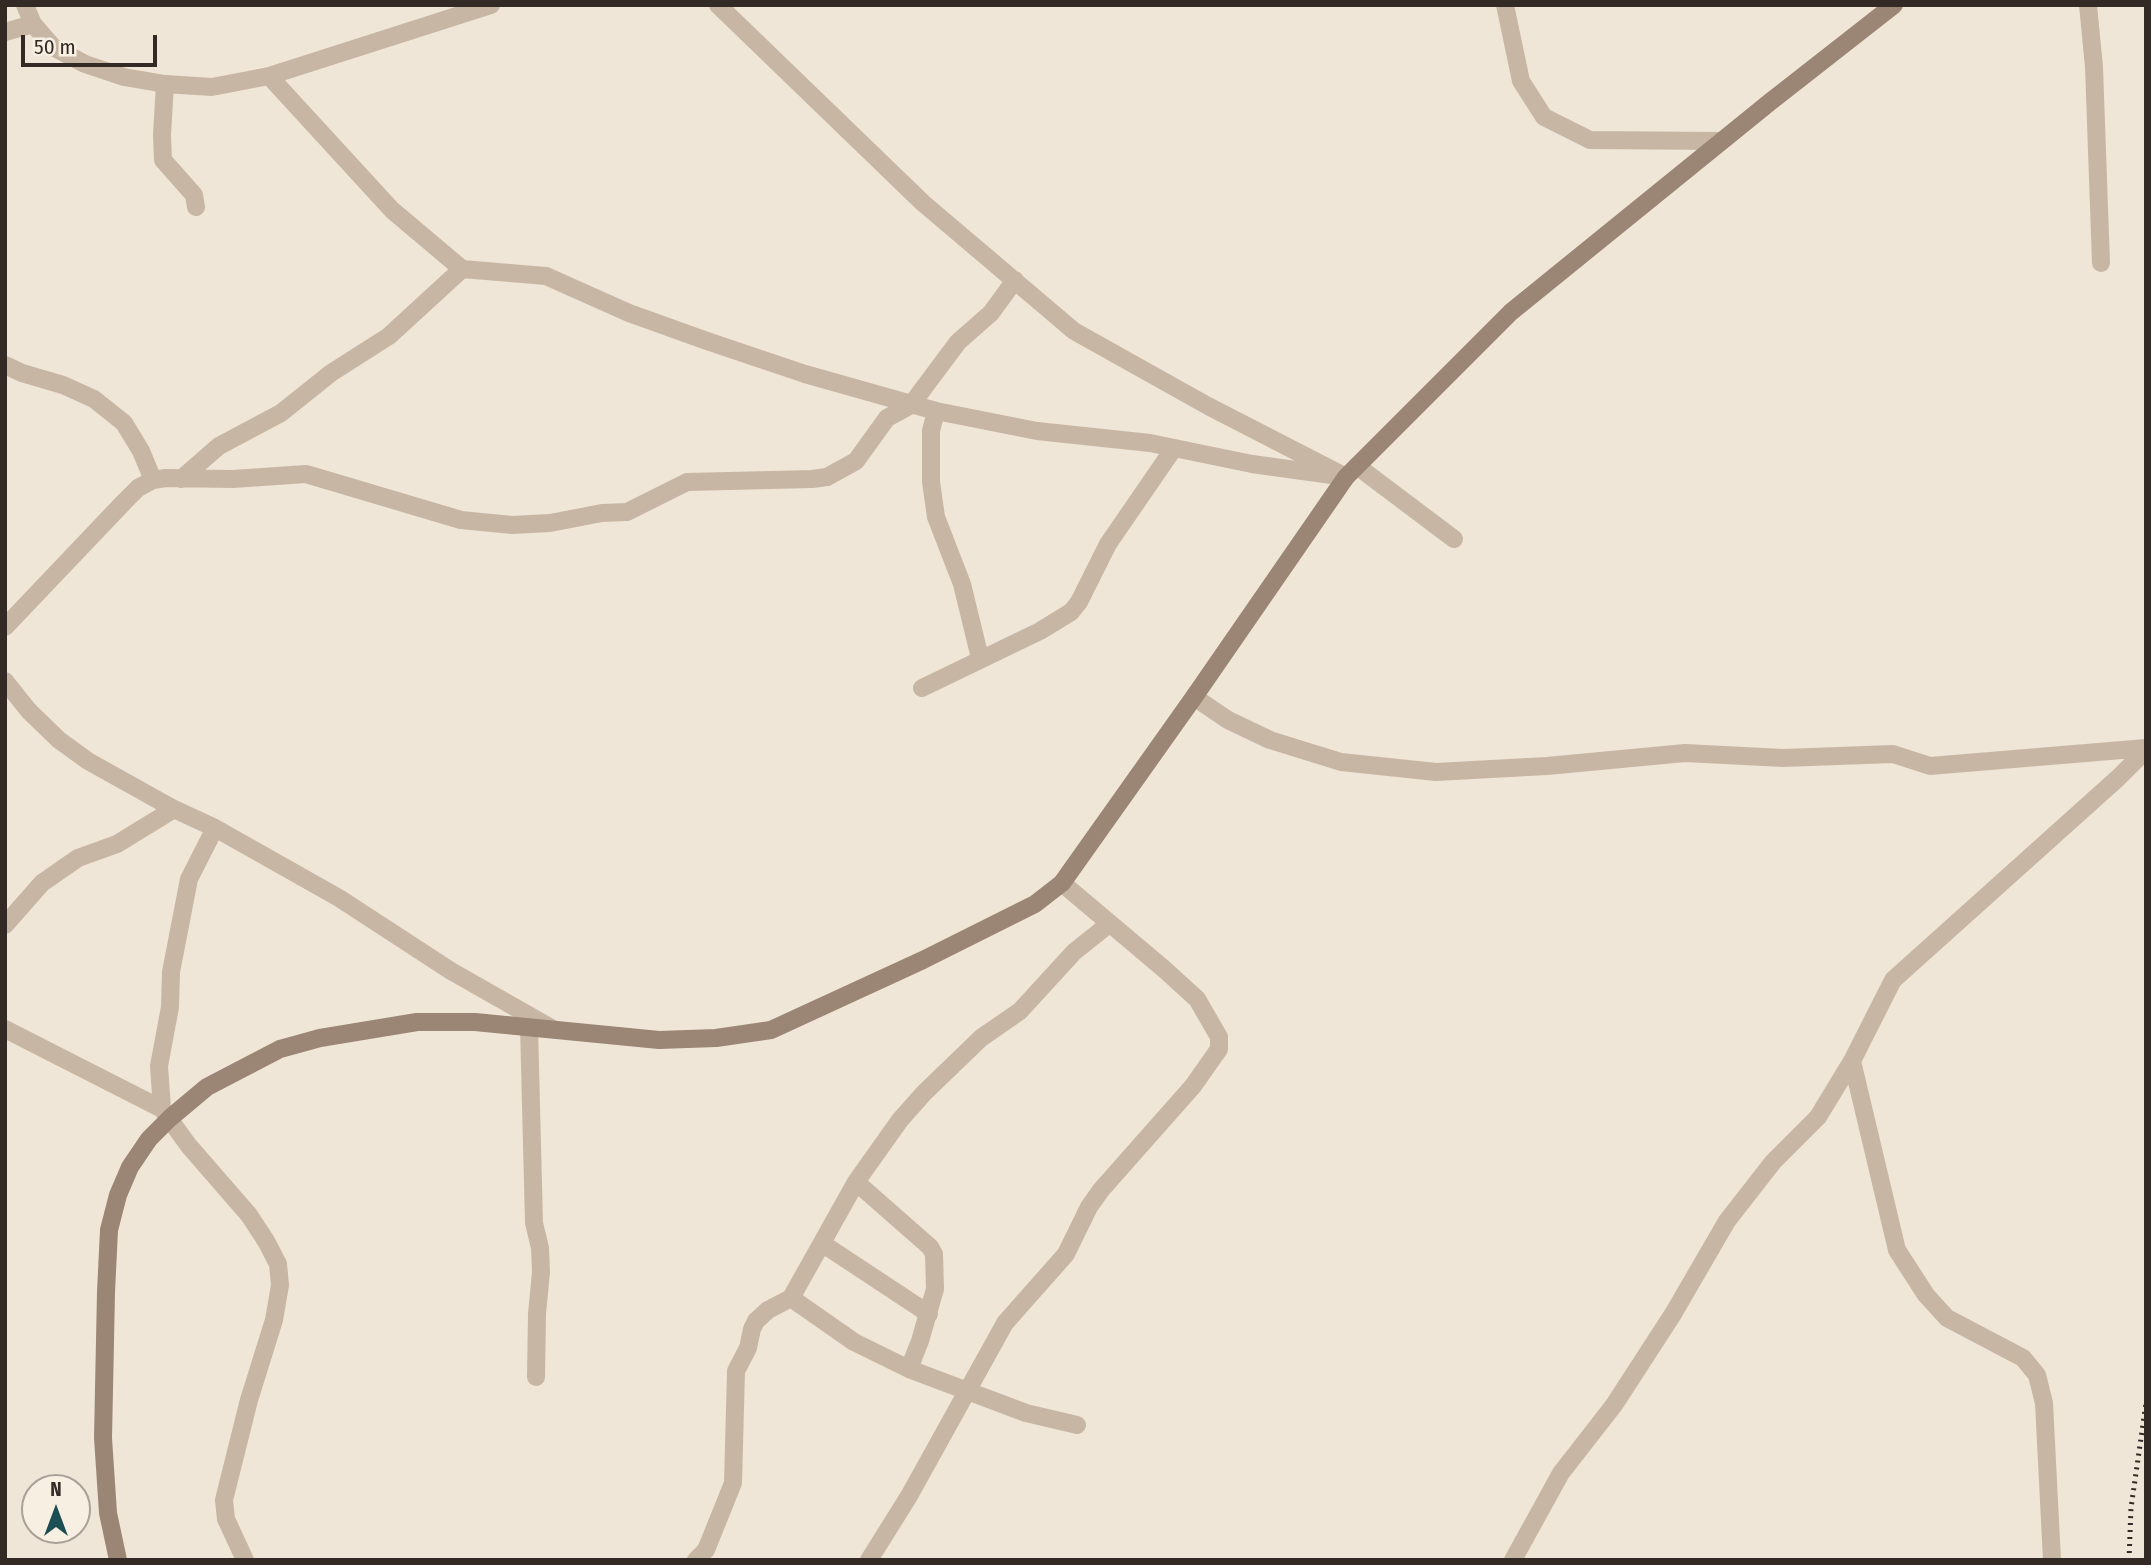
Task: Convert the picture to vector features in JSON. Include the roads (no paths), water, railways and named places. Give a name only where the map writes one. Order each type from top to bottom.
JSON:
[{"type":"street","points":[[25,5],[33,24],[53,47],[85,64],[124,77],[212,88],[269,76],[491,5]]},
{"type":"street","points":[[718,5],[923,203],[1074,331],[1208,406],[1352,471],[1454,539]]},
{"type":"street","points":[[1505,5],[1521,81],[1544,117],[1590,140],[1721,141]]},
{"type":"street","points":[[118,1560],[108,1513],[103,1438],[109,1230],[118,1195],[130,1167],[166,1113],[207,1087],[280,1049],[320,1038],[417,1022],[529,1026],[659,1040],[716,1038],[771,1030],[923,960],[1035,904],[1062,883],[1352,471],[1511,312],[1894,5]]},
{"type":"street","points":[[2088,5],[2094,67],[2101,263]]},
{"type":"street","points":[[5,32],[33,24]]},
{"type":"street","points":[[269,76],[392,210],[463,269],[546,276],[629,313],[707,341],[805,374],[936,411],[1037,431],[1174,448],[1252,464],[1352,471]]},
{"type":"street","points":[[165,84],[163,160],[194,195],[196,207]]},
{"type":"street","points":[[181,479],[219,446],[281,413],[331,373],[389,336],[463,269]]},
{"type":"street","points":[[5,627],[131,495],[153,480],[233,479],[306,474],[461,520],[512,525],[550,523],[602,513],[628,512],[687,482],[827,477],[856,461],[887,418],[911,405],[958,342],[991,313],[1014,280]]},
{"type":"street","points":[[5,365],[94,399],[124,423],[141,451],[153,480]]},
{"type":"street","points":[[936,411],[931,431],[931,482],[936,517],[962,584],[981,658]]},
{"type":"street","points":[[922,688],[1040,631],[1070,612],[1079,602],[1108,544],[1174,448]]},
{"type":"street","points":[[5,681],[59,740],[88,761],[339,898],[451,971],[553,1029]]},
{"type":"street","points":[[1194,697],[1228,720],[1270,740],[1341,762],[1436,772],[1547,766],[1685,753],[1783,758],[1892,754],[1930,766],[2146,749]]},
{"type":"street","points":[[1513,1560],[1561,1473],[1614,1405],[1673,1314],[1727,1222],[1773,1162],[1818,1117],[1852,1061],[1893,980],[2118,778],[2146,749]]},
{"type":"street","points":[[5,925],[42,883],[78,858],[117,844],[174,809]]},
{"type":"street","points":[[215,828],[189,879],[171,972],[166,1037],[159,1066],[166,1113],[189,1146],[249,1215],[278,1264],[280,1285],[274,1321],[249,1400],[224,1500],[226,1519],[245,1560]]},
{"type":"street","points":[[869,1560],[909,1496],[1005,1323],[1066,1254],[1089,1207],[1101,1190],[1193,1086],[1219,1049],[1219,1037],[1197,999],[1062,883]]},
{"type":"street","points":[[705,1557],[733,1483],[736,1371],[748,1348],[756,1321],[768,1310],[791,1298],[856,1182],[900,1120],[981,1038],[1020,1011],[1074,952],[1108,924]]},
{"type":"street","points":[[529,1026],[534,1223],[540,1248],[541,1272],[536,1377]]},
{"type":"street","points":[[5,1029],[166,1113]]},
{"type":"street","points":[[1852,1061],[1897,1250],[1926,1295],[1947,1318],[2023,1358],[2037,1375],[2044,1403],[2052,1560]]},
{"type":"street","points":[[856,1182],[930,1247],[934,1254],[935,1289],[909,1369]]},
{"type":"street","points":[[823,1244],[929,1314]]},
{"type":"street","points":[[791,1298],[854,1342],[909,1369],[1026,1413],[1077,1425]]},
{"type":"railway","points":[[2129,1560],[2131,1508],[2146,1403]]}]
